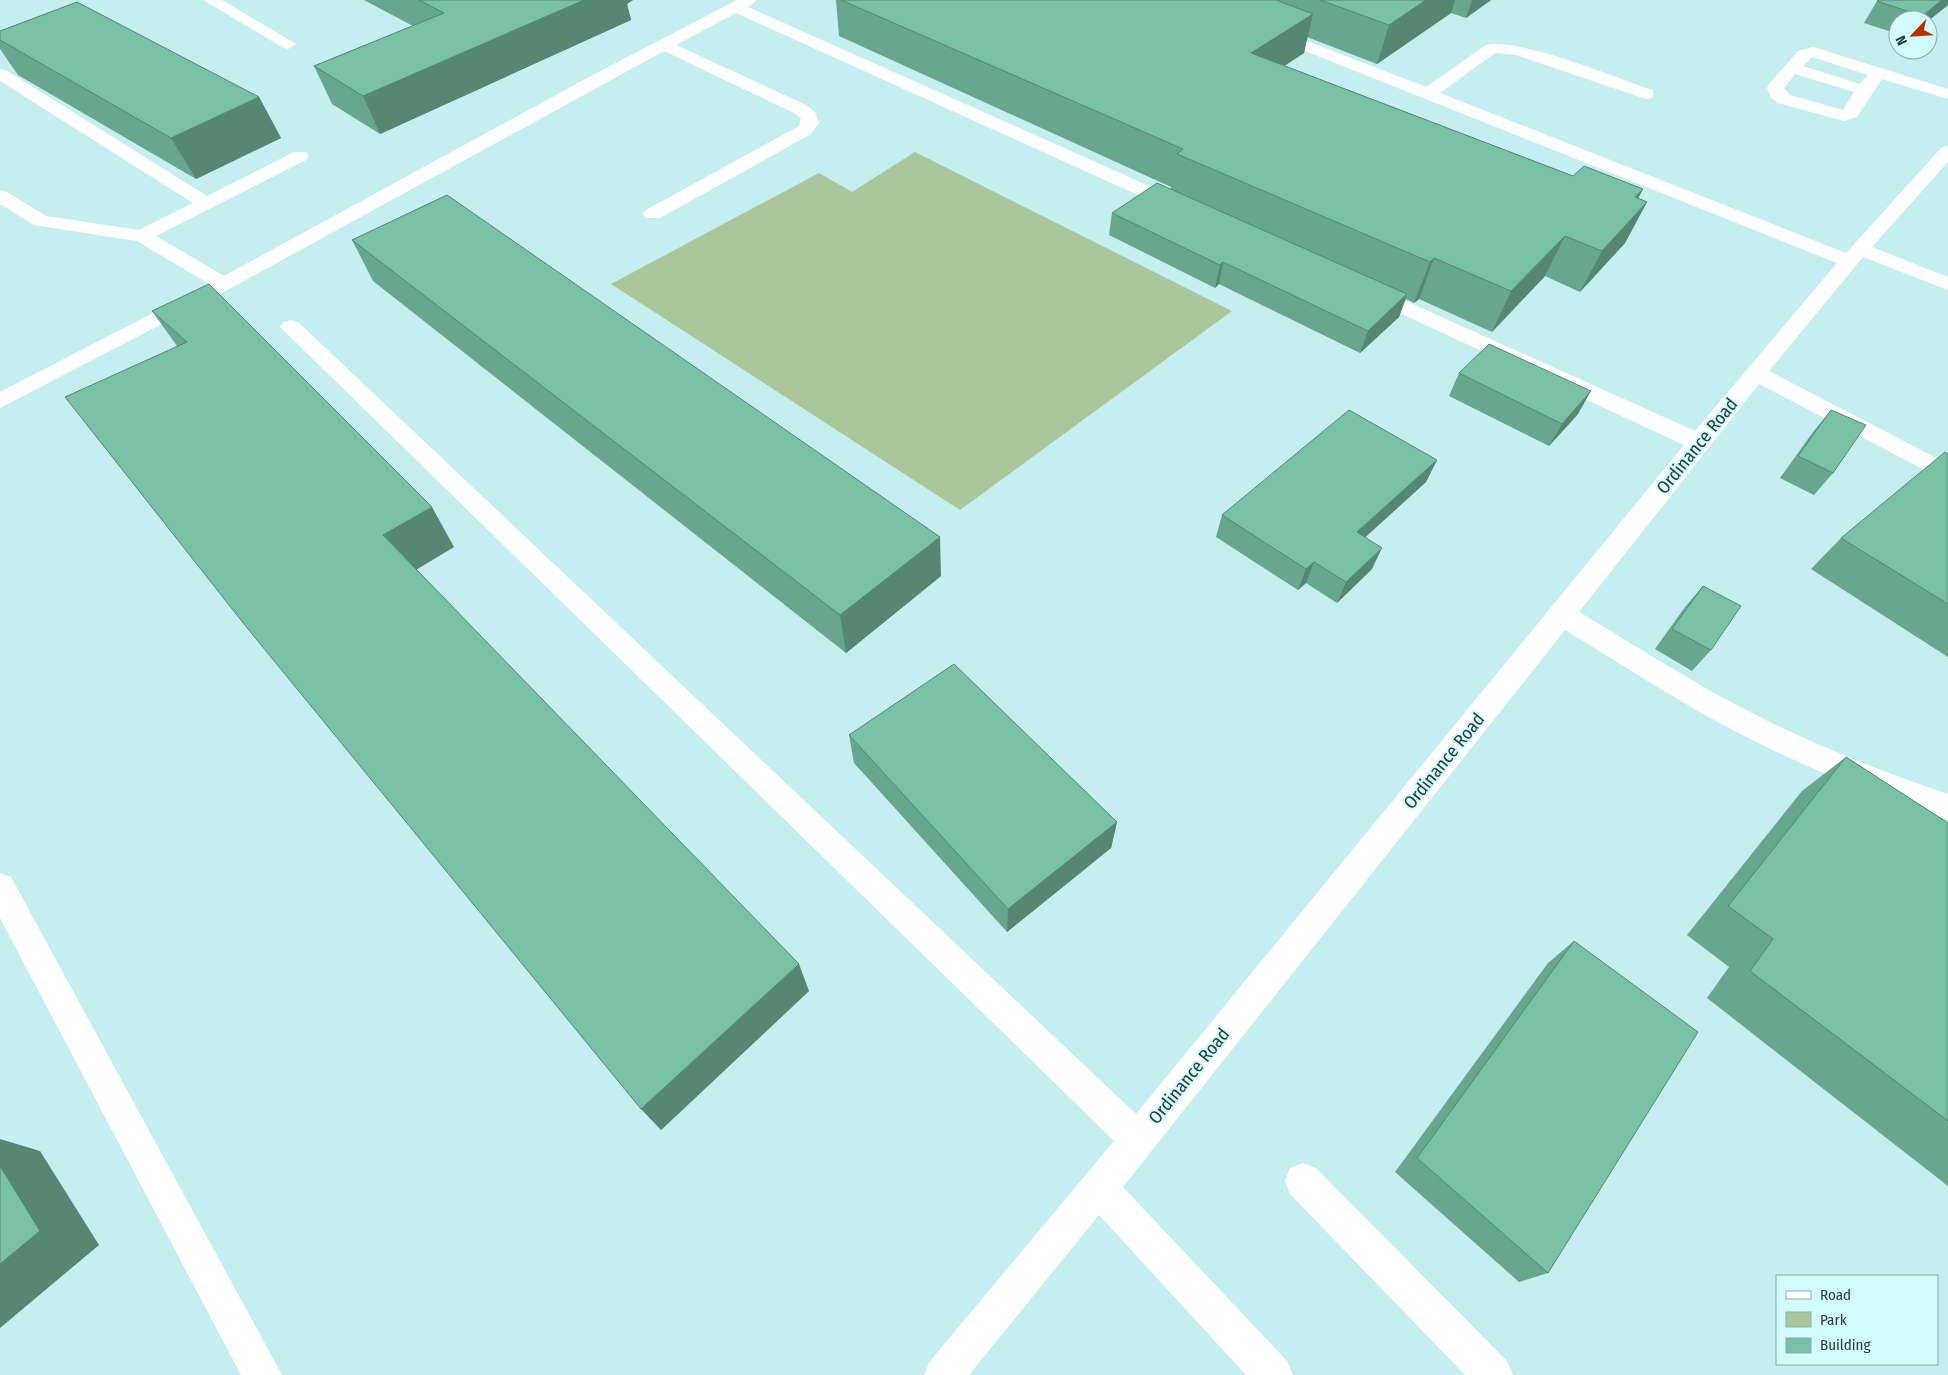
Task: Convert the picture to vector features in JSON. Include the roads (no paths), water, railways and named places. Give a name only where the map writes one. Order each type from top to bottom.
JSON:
[{"type":"street","points":[[211,0],[288,44]]},
{"type":"street","points":[[0,401],[224,284],[742,4],[1193,213]]},
{"type":"street","points":[[1251,25],[1855,255],[1948,284]]},
{"type":"street","points":[[654,214],[805,130],[810,123],[809,116],[800,108],[664,45]]},
{"type":"street","points":[[1428,94],[1492,48],[1518,50],[1646,94]]},
{"type":"street","points":[[1879,72],[1864,90],[1851,113],[1844,116],[1793,102],[1776,94],[1775,88],[1804,54],[1813,52],[1879,72],[1948,94]]},
{"type":"street","points":[[1792,68],[1864,90]]},
{"type":"street","points":[[0,74],[206,203]]},
{"type":"street","name":"Ordinance Road","points":[[944,1375],[1138,1140],[1562,615],[1698,442],[1855,255],[1948,151]]},
{"type":"street","points":[[142,236],[300,156]]},
{"type":"street","points":[[0,196],[41,221],[142,236],[224,284]]},
{"type":"street","points":[[1348,282],[1698,442]]},
{"type":"street","points":[[291,327],[1138,1140]]},
{"type":"street","points":[[1757,374],[1948,474]]},
{"type":"street","points":[[1562,615],[1714,706],[1788,743],[1869,778],[1948,807]]},
{"type":"street","points":[[0,887],[262,1375]]},
{"type":"street","points":[[1303,1181],[1492,1375]]},
{"type":"street","points":[[1099,1188],[1273,1375]]}]
